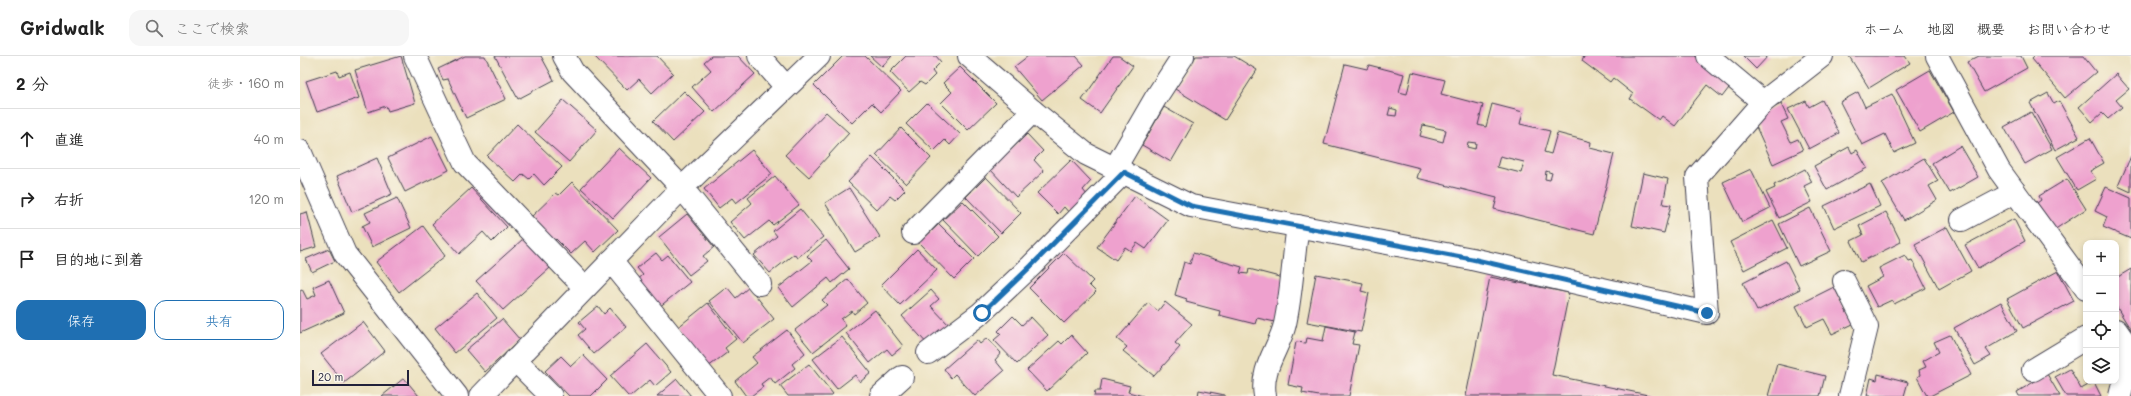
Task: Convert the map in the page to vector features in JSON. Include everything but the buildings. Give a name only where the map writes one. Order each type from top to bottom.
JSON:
[{"type":"street","points":[[564,56],[573,72],[682,188],[760,284]]},
{"type":"street","points":[[759,56],[786,87]]},
{"type":"street","points":[[481,396],[682,188],[819,56]]},
{"type":"street","points":[[970,56],[1033,111],[1086,154],[1191,206],[1472,259],[1707,313],[1697,177],[1763,102],[1822,56]]},
{"type":"street","points":[[928,353],[982,313],[1031,266],[1119,170],[1155,99],[1183,56]]},
{"type":"street","points":[[1708,56],[1763,102]]},
{"type":"street","points":[[1937,56],[1999,170],[2083,285]]},
{"type":"street","points":[[418,57],[465,163],[585,288]]},
{"type":"street","points":[[913,233],[1033,111]]},
{"type":"street","points":[[300,151],[345,254],[456,396]]},
{"type":"street","points":[[1962,220],[2015,192]]},
{"type":"street","points":[[1265,396],[1263,384],[1270,358],[1284,325],[1298,226]]},
{"type":"street","points":[[611,262],[720,396]]},
{"type":"street","points":[[1844,281],[1867,327],[1850,396]]},
{"type":"street","points":[[2119,334],[2131,351],[2120,396]]},
{"type":"street","points":[[2033,370],[2083,340]]},
{"type":"street","points":[[515,360],[551,396]]},
{"type":"street","points":[[881,396],[902,377]]},
{"type":"route","points":[[982,313],[1124,172],[1191,206],[1472,259],[1707,313]]}]
